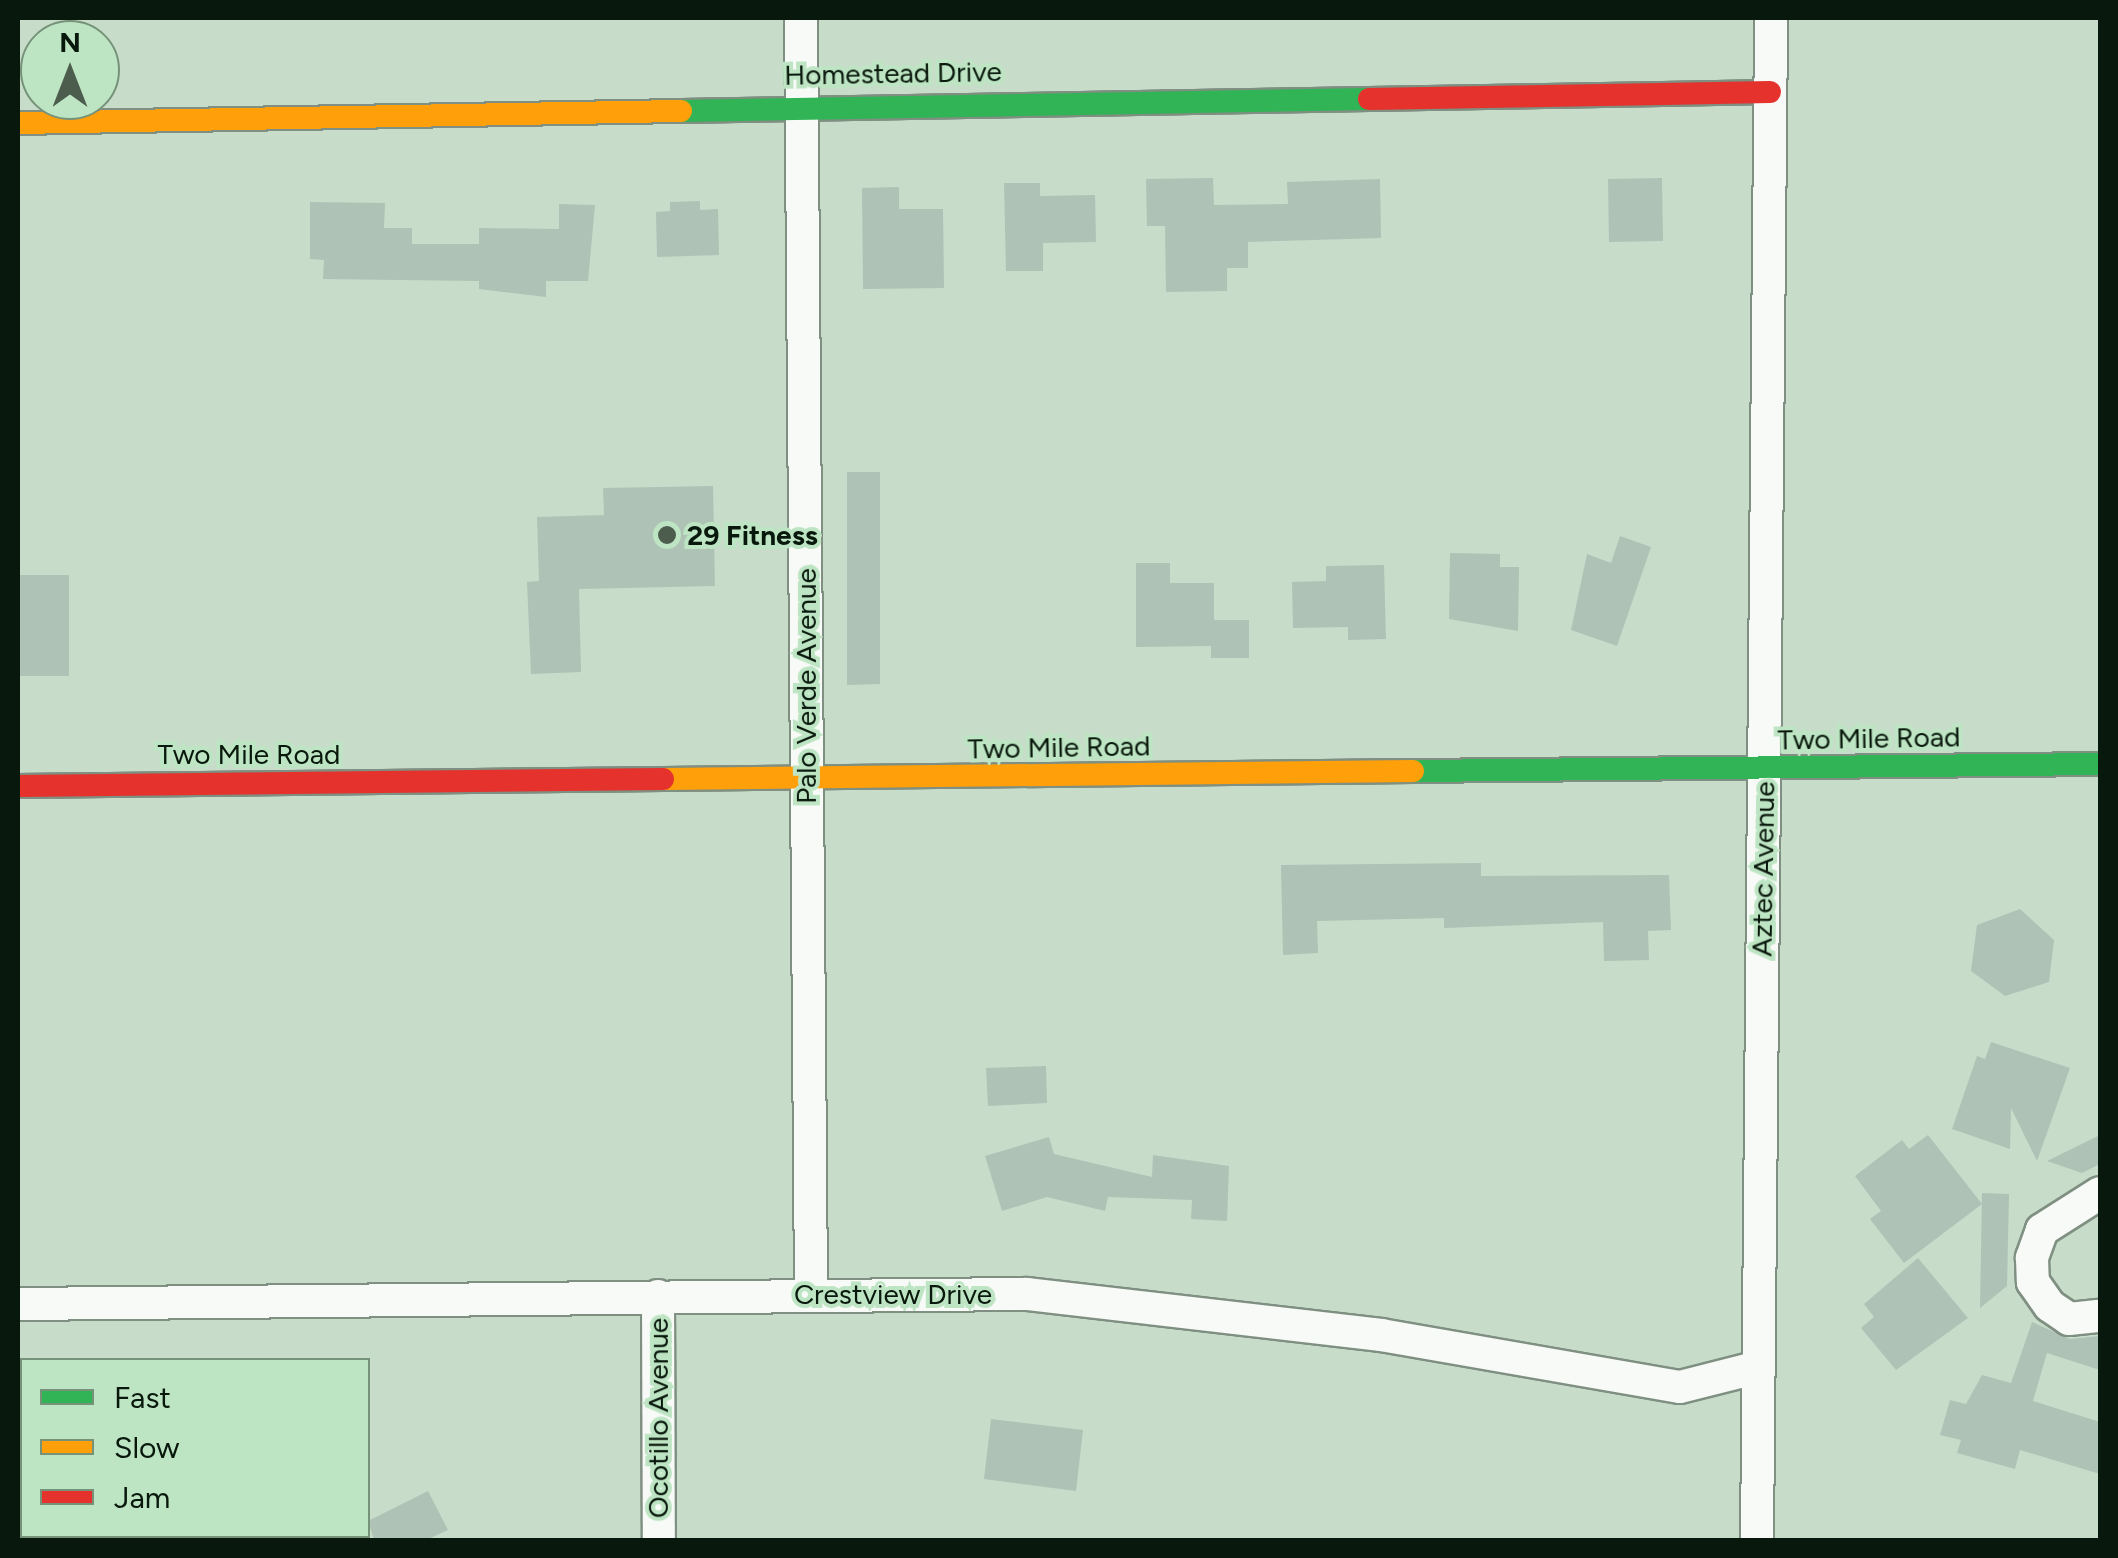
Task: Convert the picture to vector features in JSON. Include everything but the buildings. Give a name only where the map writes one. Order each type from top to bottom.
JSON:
[{"type":"street","name":"Palo Verde Avenue","points":[[802,18],[811,1294]]},
{"type":"street","name":"Aztec Avenue","points":[[1757,1540],[1770,18]]},
{"type":"street","name":"Homestead Drive","points":[[18,123],[801,104],[1770,92]]},
{"type":"street","name":"Two Mile Road","points":[[18,786],[2100,764]]},
{"type":"street","points":[[2100,1194],[2042,1230],[2032,1258],[2034,1282],[2050,1306],[2070,1319],[2100,1316]]},
{"type":"street","name":"Crestview Drive","points":[[18,1304],[1026,1294],[1170,1306],[1680,1386],[1758,1367]]},
{"type":"street","name":"Ocotillo Avenue","points":[[658,1296],[659,1540]]},
{"type":"traffic: fast","points":[[681,111],[1369,99]]},
{"type":"traffic: fast","points":[[1413,771],[2100,764]]},
{"type":"traffic: slow","points":[[18,123],[681,111]]},
{"type":"traffic: slow","points":[[663,779],[1413,771]]},
{"type":"traffic: jam","points":[[1369,99],[1770,92]]},
{"type":"traffic: jam","points":[[18,786],[663,779]]},
{"type":"place","name":"29 Fitness","points":[[667,535]]}]
